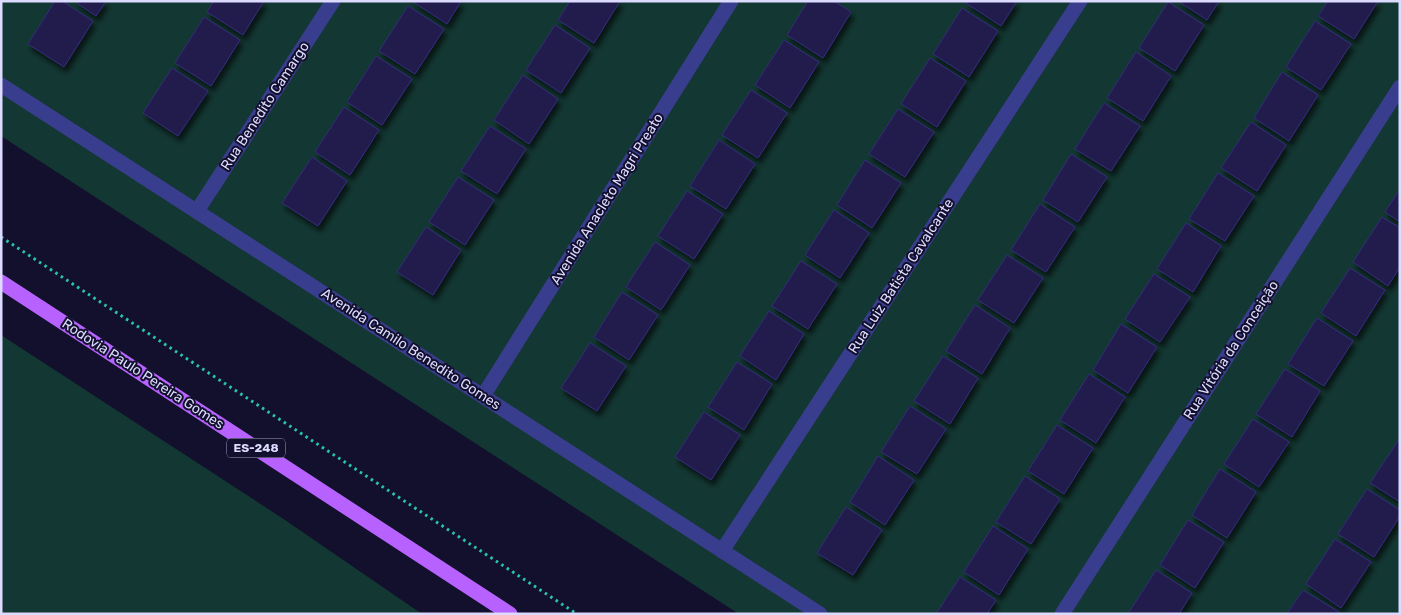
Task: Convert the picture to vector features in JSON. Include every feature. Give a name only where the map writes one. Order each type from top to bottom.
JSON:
[{"type":"main road","name":"Rodovia Paulo Pereira Gomes","points":[[1,282],[510,614]]},
{"type":"street","name":"Rua Benedito Camargo","points":[[197,211],[333,1]]},
{"type":"street","name":"Avenida Anacleto Magri Preato","points":[[482,396],[730,1]]},
{"type":"street","name":"Rua Luiz Batista Cavalcante","points":[[722,551],[1080,1]]},
{"type":"street","name":"Avenida Camilo Benedito Gomes","points":[[1,85],[820,614]]},
{"type":"street","name":"Rua Vitória da Conceição","points":[[1062,614],[1400,87]]},
{"type":"path","points":[[1,237],[577,614]]},
{"type":"green space","points":[[1,1],[1400,1],[1400,614],[739,614],[1,136]]},
{"type":"green space","points":[[1,335],[285,520],[422,614],[1,614]]},
{"type":"building","points":[[55,1],[62,1],[93,21],[64,67],[28,44]]},
{"type":"building","points":[[74,1],[106,1],[96,16]]},
{"type":"building","points":[[214,1],[264,1],[243,35],[207,12]]},
{"type":"building","points":[[412,1],[461,1],[447,24]]},
{"type":"building","points":[[570,1],[620,1],[594,43],[558,20]]},
{"type":"building","points":[[808,1],[834,1],[851,12],[823,58],[787,35]]},
{"type":"building","points":[[967,1],[1017,1],[1001,26],[966,3]]},
{"type":"building","points":[[1178,1],[1219,1],[1207,20]]},
{"type":"building","points":[[1328,1],[1378,1],[1354,39],[1318,16]]},
{"type":"building","points":[[1168,2],[1204,25],[1175,71],[1139,48]]},
{"type":"building","points":[[408,6],[444,29],[415,74],[379,51]]},
{"type":"building","points":[[962,8],[998,31],[969,77],[933,54]]},
{"type":"building","points":[[204,17],[240,40],[211,86],[175,63]]},
{"type":"building","points":[[1315,21],[1351,44],[1321,90],[1286,67]]},
{"type":"building","points":[[555,25],[590,48],[561,93],[526,70]]},
{"type":"building","points":[[784,40],[819,62],[790,108],[755,85]]},
{"type":"building","points":[[1136,52],[1171,76],[1143,121],[1107,98]]},
{"type":"building","points":[[376,56],[412,79],[382,125],[347,102]]},
{"type":"building","points":[[930,58],[966,81],[937,127],[901,104]]},
{"type":"building","points":[[172,68],[208,91],[178,136],[143,113]]},
{"type":"building","points":[[1282,72],[1318,95],[1289,141],[1254,118]]},
{"type":"building","points":[[523,75],[558,99],[529,144],[494,120]]},
{"type":"building","points":[[751,90],[787,113],[758,158],[722,135]]},
{"type":"building","points":[[1104,103],[1140,126],[1111,171],[1075,149]]},
{"type":"building","points":[[344,107],[379,130],[350,175],[315,152]]},
{"type":"building","points":[[898,109],[934,132],[905,177],[869,154]]},
{"type":"building","points":[[1251,122],[1286,145],[1257,191],[1221,168]]},
{"type":"building","points":[[490,126],[526,149],[497,194],[461,171]]},
{"type":"building","points":[[719,140],[755,164],[726,209],[690,186]]},
{"type":"building","points":[[1071,154],[1107,177],[1078,222],[1043,200]]},
{"type":"building","points":[[312,157],[347,181],[318,226],[282,203]]},
{"type":"building","points":[[865,160],[901,183],[872,228],[837,205]]},
{"type":"building","points":[[1218,173],[1254,196],[1225,241],[1189,219]]},
{"type":"building","points":[[458,177],[494,200],[465,245],[429,222]]},
{"type":"building","points":[[1400,189],[1400,222],[1385,212]]},
{"type":"building","points":[[687,191],[723,214],[694,259],[658,236]]},
{"type":"building","points":[[1040,204],[1075,227],[1046,272],[1011,250]]},
{"type":"building","points":[[834,210],[869,233],[840,278],[805,255]]},
{"type":"building","points":[[1382,217],[1400,228],[1400,267],[1388,286],[1353,262]]},
{"type":"building","points":[[1186,223],[1221,246],[1193,292],[1157,269]]},
{"type":"building","points":[[426,227],[461,250],[433,295],[397,272]]},
{"type":"building","points":[[655,242],[690,265],[661,310],[626,287]]},
{"type":"building","points":[[1007,255],[1043,278],[1014,323],[978,300]]},
{"type":"building","points":[[801,261],[837,284],[808,329],[772,306]]},
{"type":"building","points":[[1350,268],[1385,290],[1356,336],[1321,313]]},
{"type":"building","points":[[1154,274],[1190,297],[1160,342],[1125,319]]},
{"type":"building","points":[[622,292],[658,315],[629,360],[594,337]]},
{"type":"building","points":[[975,305],[1010,328],[982,374],[946,351]]},
{"type":"building","points":[[769,311],[804,334],[776,380],[740,356]]},
{"type":"building","points":[[1317,318],[1353,341],[1324,386],[1288,364]]},
{"type":"building","points":[[1121,324],[1157,347],[1128,393],[1093,370]]},
{"type":"building","points":[[590,343],[626,366],[597,411],[561,388]]},
{"type":"building","points":[[943,356],[978,378],[950,424],[914,401]]},
{"type":"building","points":[[737,362],[772,384],[744,430],[708,407]]},
{"type":"building","points":[[1285,369],[1320,391],[1292,437],[1256,414]]},
{"type":"building","points":[[1089,374],[1125,397],[1096,443],[1060,420]]},
{"type":"building","points":[[910,406],[946,429],[917,474],[881,452]]},
{"type":"building","points":[[704,412],[740,435],[711,480],[675,457]]},
{"type":"building","points":[[1253,419],[1289,442],[1259,487],[1224,464]]},
{"type":"building","points":[[1057,425],[1093,448],[1064,494],[1028,471]]},
{"type":"building","points":[[1400,438],[1400,502],[1370,483]]},
{"type":"building","points":[[878,456],[914,480],[885,525],[850,502]]},
{"type":"building","points":[[1220,469],[1256,492],[1227,538],[1192,515]]},
{"type":"building","points":[[1025,476],[1060,499],[1031,544],[996,522]]},
{"type":"building","points":[[1367,489],[1400,510],[1400,516],[1374,557],[1338,534]]},
{"type":"building","points":[[846,507],[882,530],[853,575],[817,553]]},
{"type":"building","points":[[1188,520],[1224,542],[1195,588],[1160,565]]},
{"type":"building","points":[[993,526],[1028,549],[999,595],[964,572]]},
{"type":"building","points":[[1335,539],[1371,562],[1341,608],[1306,584]]},
{"type":"building","points":[[1156,570],[1192,593],[1179,614],[1128,614]]},
{"type":"building","points":[[960,577],[996,600],[987,614],[936,614]]},
{"type":"building","points":[[1303,590],[1339,612],[1338,614],[1287,614]]}]
